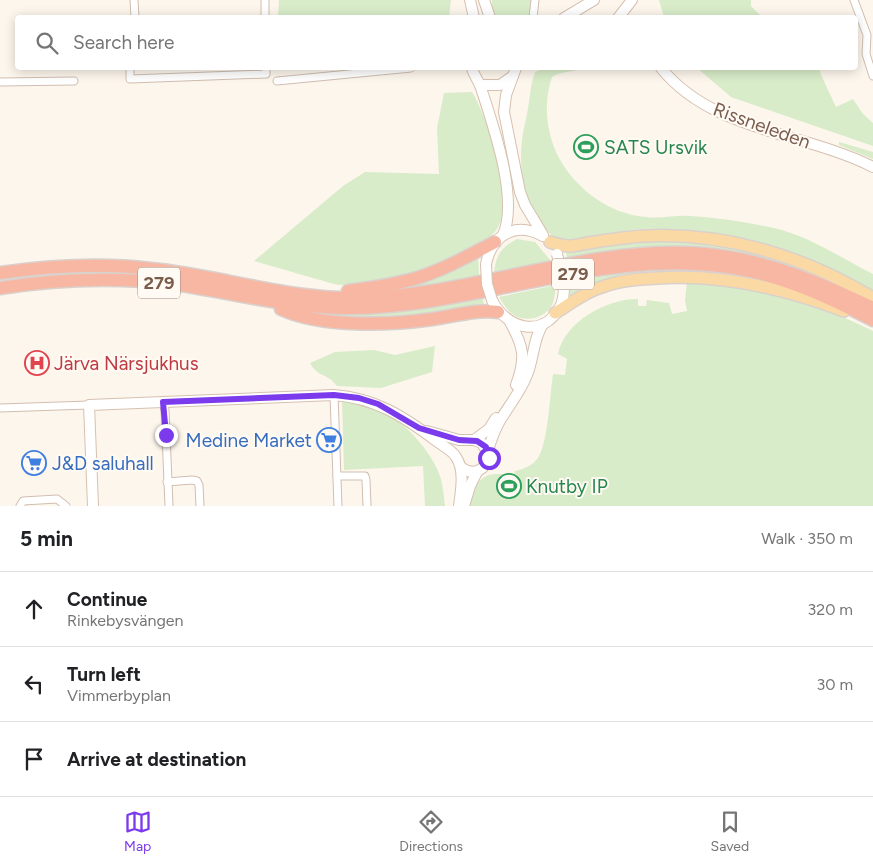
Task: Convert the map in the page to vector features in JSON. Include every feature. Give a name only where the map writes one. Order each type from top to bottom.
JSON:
[{"type":"highway","points":[[311,296],[377,288],[417,278],[442,269],[499,238]]},
{"type":"highway","name":"279","points":[[0,273],[51,267],[98,265],[152,268],[279,292],[311,296],[371,298],[447,288],[613,258],[649,254],[690,253],[750,260],[817,282],[873,308]]},
{"type":"highway","name":"279","points":[[2,288],[89,280],[131,280],[176,285],[311,307],[373,308],[449,298],[584,272],[636,266],[687,264],[743,270],[775,277],[832,299],[873,321]]},
{"type":"highway","points":[[266,301],[286,311],[307,317],[360,323],[406,323],[481,311],[495,306]]},
{"type":"main road","points":[[547,239],[569,246],[619,238],[667,235],[734,242],[764,249],[794,260],[832,276],[873,298]]},
{"type":"main road","points":[[556,313],[590,292],[605,286],[628,280],[683,277],[730,281],[776,288],[873,321]]},
{"type":"street","points":[[134,0],[135,15]]},
{"type":"street","points":[[265,0],[265,15]]},
{"type":"street","points":[[470,0],[473,15]]},
{"type":"street","points":[[533,15],[535,0]]},
{"type":"street","points":[[569,15],[594,0]]},
{"type":"street","points":[[621,15],[632,0]]},
{"type":"street","points":[[854,0],[870,35],[865,62],[873,76]]},
{"type":"street","points":[[130,70],[130,79],[266,71]]},
{"type":"street","points":[[277,80],[389,70]]},
{"type":"street","points":[[459,506],[458,449],[464,443],[471,441],[489,429],[515,388],[524,358],[519,337],[510,322],[495,306],[487,284],[486,264],[490,250],[499,238],[508,220],[509,199],[502,159],[480,85],[472,70]]},
{"type":"street","points":[[480,85],[500,85],[516,70]]},
{"type":"street","points":[[0,408],[334,395],[359,398],[378,404],[419,428],[470,472],[482,470],[487,464],[492,436],[521,390],[532,358],[538,332],[543,324],[556,313],[563,298],[564,283],[557,254],[525,204],[520,192],[504,112],[506,95],[516,70]]},
{"type":"street","name":"Rissneleden","points":[[663,70],[698,101],[716,111],[744,123],[834,150],[873,167]]},
{"type":"street","points":[[0,82],[74,81]]},
{"type":"street","points":[[499,238],[510,232],[523,229],[547,239]]},
{"type":"street","points":[[510,322],[528,327],[543,324]]},
{"type":"street","points":[[334,395],[338,506]]},
{"type":"street","points":[[163,402],[165,410],[168,506]]},
{"type":"street","points":[[89,405],[93,506]]},
{"type":"street","points":[[419,428],[450,438],[482,443],[488,451]]},
{"type":"street","points":[[464,506],[470,486],[477,472]]},
{"type":"street","points":[[337,476],[364,476],[366,480],[367,506]]},
{"type":"street","points":[[168,482],[197,481],[199,485],[200,506]]},
{"type":"street","points":[[20,506],[23,501],[57,499],[66,506]]},
{"type":"green space","points":[[279,0],[451,0],[449,15],[278,15]]},
{"type":"green space","points":[[492,0],[531,0],[529,15],[493,15]]},
{"type":"green space","points":[[659,0],[751,0],[751,6],[760,15],[663,15]]},
{"type":"green space","points":[[540,70],[576,70],[564,72],[552,77],[547,97],[547,118],[551,138],[559,158],[584,190],[595,198],[619,211],[632,215],[712,218],[774,228],[800,236],[873,274],[873,292],[806,259],[736,238],[687,231],[647,229],[622,231],[566,243],[555,238],[540,222],[534,212],[525,190],[521,168],[523,133],[535,72]]},
{"type":"green space","points":[[699,70],[820,70],[836,107],[853,99],[863,114],[873,123],[873,146],[731,97]]},
{"type":"green space","points":[[472,92],[485,119],[501,176],[503,210],[500,223],[491,236],[475,248],[430,268],[380,281],[359,284],[335,284],[254,261],[343,186],[365,172],[439,174],[437,128],[444,93]]},
{"type":"green space","points":[[839,142],[873,152],[873,159],[839,145]]},
{"type":"green space","points":[[517,239],[535,242],[551,261],[494,273],[500,252]]},
{"type":"green space","points":[[647,239],[721,244],[778,258],[848,288],[801,269],[767,259],[705,248],[646,247],[567,259],[566,253]]},
{"type":"green space","points":[[478,255],[479,275],[438,284],[387,289]]},
{"type":"green space","points":[[670,269],[721,273],[771,282],[682,273],[570,299],[570,282],[624,273]]},
{"type":"green space","points":[[687,282],[735,286],[783,296],[829,311],[873,331],[873,506],[469,506],[477,484],[486,476],[498,474],[514,476],[515,471],[528,467],[538,458],[546,430],[553,374],[565,375],[567,359],[558,354],[562,342],[578,322],[601,308],[626,300],[638,299],[638,306],[646,306],[647,300],[669,303],[672,314],[687,311],[685,300]]},
{"type":"green space","points":[[556,285],[552,305],[545,313],[535,318],[524,319],[514,315],[507,309],[499,297]]},
{"type":"green space","points":[[483,298],[484,305],[402,318],[361,319],[320,314],[407,310]]},
{"type":"green space","points":[[435,346],[432,372],[381,388],[337,386],[330,379],[316,371],[310,363],[335,352],[374,350],[395,355]]},
{"type":"green space","points":[[342,400],[372,407],[386,413],[415,437],[424,447],[437,469],[441,479],[445,506],[425,506],[423,466],[344,470]]},
{"type":"place","name":"SATS Ursvik","points":[[586,147]]},
{"type":"place","name":"Järva Närsjukhus","points":[[37,363]]},
{"type":"place","name":"Medine Market","points":[[329,440]]},
{"type":"place","name":"J&D saluhall","points":[[34,463]]},
{"type":"place","name":"Knutby IP","points":[[509,486]]},
{"type":"route","points":[[166,435],[163,402],[334,395],[359,398],[378,404],[419,428],[450,438],[474,440],[482,443],[488,451],[489,458]]}]
